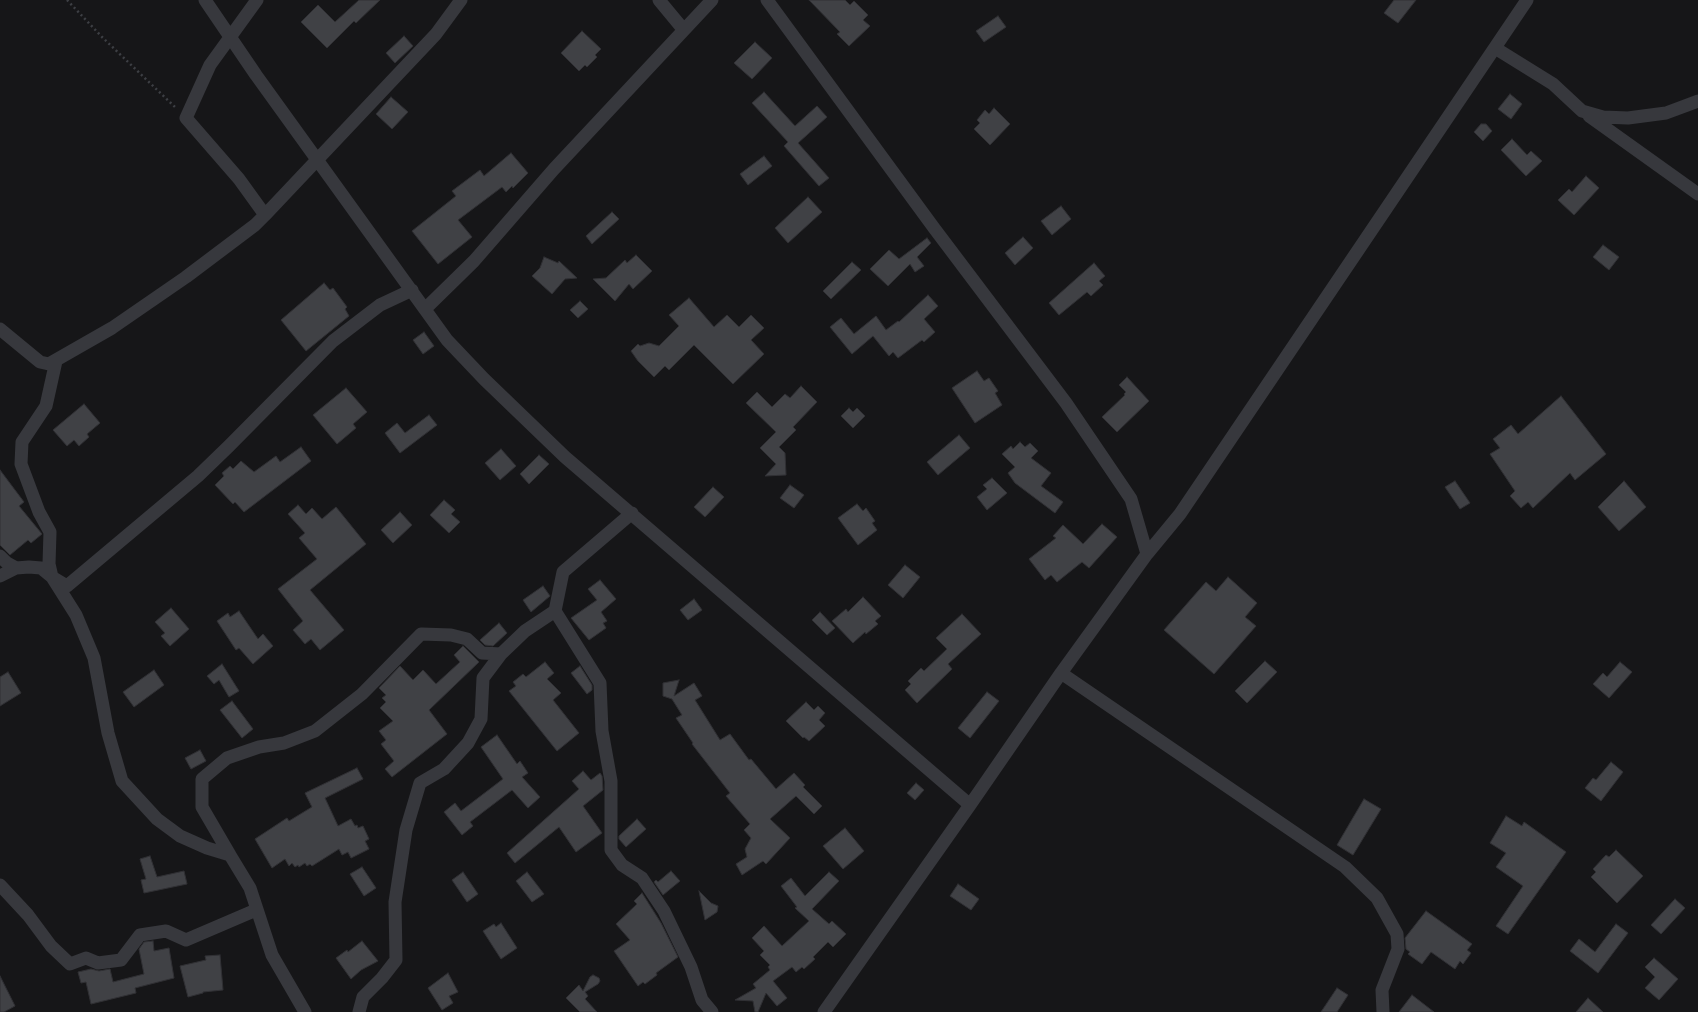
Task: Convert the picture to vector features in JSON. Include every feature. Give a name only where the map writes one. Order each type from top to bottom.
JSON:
[{"type":"street","points":[[205,0],[447,340],[484,379],[565,457],[970,805]]},
{"type":"street","points":[[257,0],[210,65],[186,118],[239,179],[266,215]]},
{"type":"street","points":[[0,329],[40,362],[49,364],[112,328],[180,281],[255,225],[266,215],[436,34],[461,0]]},
{"type":"street","points":[[659,0],[683,29]]},
{"type":"street","points":[[426,309],[474,261],[554,169],[683,29],[712,0]]},
{"type":"street","points":[[767,0],[934,228],[1066,403],[1130,499],[1147,554]]},
{"type":"street","points":[[824,1012],[970,805],[1061,672],[1147,554],[1184,508],[1527,0]]},
{"type":"street","points":[[1495,48],[1552,84],[1582,112],[1698,194]]},
{"type":"street","points":[[1582,112],[1603,117],[1628,118],[1666,112],[1698,101]]},
{"type":"street","points":[[0,576],[16,568],[29,566],[41,568],[67,586],[198,476],[333,340],[380,305],[412,290]]},
{"type":"street","points":[[56,361],[46,406],[22,442],[21,464],[39,512],[50,532],[49,564],[52,577],[76,615],[94,658],[108,733],[122,781],[156,819],[180,836],[207,848],[230,855]]},
{"type":"street","points":[[359,1012],[363,997],[382,978],[396,960],[395,902],[406,830],[420,783],[444,769],[468,743],[481,719],[483,678],[501,654],[525,631],[555,610],[563,572],[632,513]]},
{"type":"street","points":[[0,556],[7,563],[16,568]]},
{"type":"street","points":[[555,610],[600,683],[602,731],[611,781],[611,850],[622,865],[642,878],[664,911],[691,967],[702,1000],[712,1012]]},
{"type":"street","points":[[305,1012],[272,955],[250,888],[202,807],[202,779],[227,758],[259,747],[284,743],[315,731],[362,694],[421,634],[451,635],[467,639],[482,653],[501,654]]},
{"type":"street","points":[[1061,672],[1346,867],[1377,898],[1397,934],[1398,949],[1382,990],[1383,1012]]},
{"type":"street","points":[[0,885],[28,915],[51,946],[70,964],[86,958],[98,963],[121,960],[140,935],[166,931],[186,940],[256,910]]},
{"type":"path","points":[[67,0],[186,118]]},
{"type":"building","points":[[359,0],[380,0],[356,23],[354,21],[327,48],[301,22],[318,5],[335,22]]},
{"type":"building","points":[[809,0],[845,0],[850,5],[854,1],[868,15],[863,20],[870,26],[849,46],[837,34],[840,32]]},
{"type":"building","points":[[1394,0],[1416,0],[1398,23],[1384,13]]},
{"type":"building","points":[[998,16],[1006,27],[984,42],[976,31]]},
{"type":"building","points":[[582,31],[601,49],[595,55],[597,57],[587,67],[585,65],[579,71],[561,53]]},
{"type":"building","points":[[404,36],[413,46],[395,63],[386,53]]},
{"type":"building","points":[[755,42],[772,58],[752,79],[734,63]]},
{"type":"building","points":[[764,92],[795,126],[817,106],[827,117],[798,143],[829,178],[819,186],[784,146],[788,142],[752,103]]},
{"type":"building","points":[[1510,94],[1522,104],[1511,119],[1498,109]]},
{"type":"building","points":[[391,97],[408,112],[392,129],[376,114]]},
{"type":"building","points":[[994,108],[1010,124],[990,145],[974,129],[980,123],[977,120],[985,110],[989,114]]},
{"type":"building","points":[[1481,124],[1486,124],[1492,131],[1483,141],[1474,132]]},
{"type":"building","points":[[1512,139],[1527,155],[1531,151],[1542,161],[1526,176],[1501,150]]},
{"type":"building","points":[[511,153],[528,173],[513,188],[512,186],[506,192],[502,187],[458,220],[472,237],[438,264],[412,231],[456,196],[452,191],[480,170],[484,176]]},
{"type":"building","points":[[764,156],[772,166],[748,185],[740,174]]},
{"type":"building","points":[[1586,176],[1599,188],[1574,215],[1558,200],[1569,189],[1572,192]]},
{"type":"building","points":[[808,197],[822,212],[788,243],[775,228]]},
{"type":"building","points":[[1061,206],[1071,219],[1052,235],[1041,221]]},
{"type":"building","points":[[612,212],[619,219],[592,244],[586,236]]},
{"type":"building","points":[[1023,237],[1033,248],[1015,265],[1005,253]]},
{"type":"building","points":[[927,238],[931,243],[917,257],[924,266],[915,272],[910,264],[888,286],[870,269],[889,250],[899,259]]},
{"type":"building","points":[[1603,245],[1619,257],[1609,270],[1593,257]]},
{"type":"building","points":[[636,255],[652,271],[633,289],[629,284],[615,301],[593,279],[606,278],[625,260],[627,263]]},
{"type":"building","points":[[544,257],[558,263],[559,261],[577,278],[565,279],[552,294],[532,276],[540,268]]},
{"type":"building","points":[[852,262],[861,270],[831,299],[823,291]]},
{"type":"building","points":[[1094,263],[1105,276],[1099,281],[1103,285],[1091,296],[1087,292],[1059,315],[1049,303]]},
{"type":"building","points":[[324,283],[330,290],[333,288],[347,307],[345,309],[349,316],[306,351],[281,320]]},
{"type":"building","points":[[928,295],[938,306],[924,319],[935,332],[924,342],[922,340],[898,358],[893,352],[889,356],[873,336],[852,354],[830,327],[841,318],[854,334],[876,316],[886,330],[898,321],[899,322]]},
{"type":"building","points":[[689,298],[714,327],[727,315],[739,327],[751,315],[764,328],[751,340],[764,354],[733,384],[694,345],[669,370],[665,366],[654,377],[638,361],[631,351],[638,344],[640,346],[649,343],[659,346],[679,326],[669,315]]},
{"type":"building","points":[[580,301],[588,309],[578,318],[570,310]]},
{"type":"building","points":[[424,332],[434,346],[423,354],[413,340]]},
{"type":"building","points":[[977,371],[984,381],[989,378],[998,391],[995,393],[1002,405],[975,423],[952,388]]},
{"type":"building","points":[[1127,377],[1149,401],[1117,432],[1102,417],[1125,395],[1124,394],[1126,392],[1119,385]]},
{"type":"building","points":[[801,386],[817,402],[793,427],[796,430],[779,447],[785,453],[786,475],[765,476],[776,464],[760,448],[776,432],[746,403],[757,392],[772,407],[785,394],[790,398]]},
{"type":"building","points":[[346,388],[367,412],[353,424],[356,428],[337,444],[313,415]]},
{"type":"building","points":[[1561,396],[1606,454],[1575,480],[1570,473],[1533,508],[1528,502],[1521,508],[1510,496],[1515,491],[1490,454],[1500,448],[1493,439],[1511,425],[1518,434]]},
{"type":"building","points":[[84,404],[100,423],[87,434],[89,437],[79,446],[74,440],[67,446],[53,430]]},
{"type":"building","points":[[849,408],[853,412],[857,408],[865,416],[853,428],[841,416]]},
{"type":"building","points":[[429,415],[437,425],[400,453],[385,433],[397,423],[405,433]]},
{"type":"building","points":[[959,435],[970,448],[938,475],[927,462]]},
{"type":"building","points":[[1020,442],[1025,447],[1030,443],[1038,451],[1031,458],[1051,473],[1041,486],[1063,502],[1055,513],[1015,483],[1008,473],[1015,467],[1002,454],[1011,446],[1013,449]]},
{"type":"building","points":[[301,447],[311,461],[244,512],[235,502],[233,504],[215,485],[224,476],[222,473],[230,466],[233,469],[241,461],[254,472],[276,456],[280,462]]},
{"type":"building","points":[[501,449],[516,466],[500,480],[485,463]]},
{"type":"building","points":[[539,455],[549,464],[529,484],[520,474]]},
{"type":"building","points":[[0,470],[24,502],[19,506],[42,534],[31,543],[28,540],[10,555],[0,545]]},
{"type":"building","points":[[992,478],[1007,493],[987,510],[977,497],[987,489],[983,485]]},
{"type":"building","points":[[1455,481],[1470,503],[1460,509],[1445,487]]},
{"type":"building","points":[[1624,481],[1646,507],[1619,531],[1598,507]]},
{"type":"building","points":[[790,485],[804,495],[794,508],[780,498]]},
{"type":"building","points":[[713,487],[724,497],[705,517],[694,507]]},
{"type":"building","points":[[444,500],[455,510],[451,514],[460,522],[449,533],[430,515]]},
{"type":"building","points":[[857,504],[863,511],[866,508],[875,521],[872,523],[877,530],[858,545],[838,518]]},
{"type":"building","points":[[298,505],[306,514],[312,508],[322,519],[336,507],[366,544],[310,590],[344,630],[320,650],[311,639],[305,644],[293,630],[303,621],[278,589],[317,559],[299,538],[305,533],[288,514]]},
{"type":"building","points":[[400,512],[412,525],[393,543],[381,530]]},
{"type":"building","points":[[1102,524],[1117,537],[1089,568],[1082,562],[1057,582],[1051,575],[1045,580],[1029,559],[1056,538],[1053,536],[1063,525],[1083,544]]},
{"type":"building","points":[[905,565],[920,577],[903,598],[888,585]]},
{"type":"building","points":[[1228,577],[1257,603],[1245,617],[1256,626],[1214,674],[1164,630],[1206,582],[1216,591]]},
{"type":"building","points":[[600,580],[616,599],[601,612],[607,621],[603,623],[606,628],[589,640],[571,618],[597,600],[588,589]]},
{"type":"building","points":[[543,586],[550,596],[531,612],[523,600]]},
{"type":"building","points":[[863,597],[881,616],[875,621],[878,624],[866,634],[865,632],[853,643],[832,621],[846,609],[848,612]]},
{"type":"building","points":[[694,599],[702,610],[688,620],[680,610]]},
{"type":"building","points":[[171,608],[189,629],[170,646],[161,636],[165,633],[155,622]]},
{"type":"building","points":[[239,611],[258,639],[263,634],[273,646],[253,664],[239,648],[236,650],[217,621],[228,613],[230,617]]},
{"type":"building","points":[[820,612],[835,628],[827,635],[812,620]]},
{"type":"building","points":[[962,614],[981,634],[948,664],[952,669],[917,703],[905,690],[911,684],[908,681],[921,668],[924,671],[947,649],[936,638]]},
{"type":"building","points":[[499,623],[507,633],[493,646],[485,645],[480,640]]},
{"type":"building","points":[[463,646],[479,662],[429,710],[447,734],[392,777],[385,769],[394,761],[381,744],[386,740],[379,731],[393,721],[380,708],[386,702],[382,698],[386,695],[379,688],[400,666],[413,680],[423,670],[436,684],[460,662],[454,655]]},
{"type":"building","points":[[1265,661],[1277,672],[1247,703],[1235,691]]},
{"type":"building","points":[[545,662],[554,673],[547,679],[561,693],[553,700],[579,733],[557,751],[509,691],[516,686],[513,682],[523,674],[526,677]]},
{"type":"building","points":[[1620,662],[1632,672],[1609,698],[1593,684],[1603,673],[1607,677]]},
{"type":"building","points":[[222,664],[239,691],[229,697],[219,680],[214,684],[207,676]]},
{"type":"building","points":[[580,666],[592,685],[592,690],[587,694],[571,673]]},
{"type":"building","points":[[154,670],[164,685],[134,707],[123,692]]},
{"type":"building","points":[[8,672],[21,693],[0,706],[0,677]]},
{"type":"building","points":[[679,680],[674,696],[694,683],[702,696],[695,700],[720,740],[730,734],[749,760],[751,759],[776,789],[794,773],[805,785],[803,787],[822,806],[814,814],[796,796],[770,819],[790,838],[766,864],[763,861],[742,875],[736,864],[747,857],[745,849],[751,838],[744,830],[750,824],[726,796],[730,793],[692,744],[693,743],[676,718],[682,715],[672,699],[663,696],[663,683]]},
{"type":"building","points":[[987,692],[999,701],[970,738],[958,728]]},
{"type":"building","points":[[232,701],[253,729],[242,738],[220,710]]},
{"type":"building","points":[[806,702],[814,710],[818,706],[825,713],[819,720],[825,726],[809,741],[804,737],[803,738],[786,721]]},
{"type":"building","points":[[497,735],[517,764],[520,761],[528,773],[522,777],[540,797],[528,808],[512,790],[470,822],[473,826],[462,835],[444,812],[455,803],[461,811],[503,779],[481,747]]},
{"type":"building","points":[[200,750],[206,761],[191,769],[185,758]]},
{"type":"building","points":[[1611,762],[1623,772],[1601,801],[1585,788],[1593,778],[1596,780]]},
{"type":"building","points":[[357,768],[363,779],[325,798],[338,826],[351,819],[358,828],[363,826],[369,839],[365,841],[369,849],[351,858],[348,852],[342,855],[339,849],[312,866],[310,864],[307,866],[305,863],[299,867],[298,865],[295,867],[292,863],[289,866],[285,859],[272,868],[255,839],[287,818],[289,821],[312,807],[305,793]]},
{"type":"building","points":[[583,771],[591,780],[600,773],[602,776],[603,790],[583,806],[602,833],[576,852],[559,827],[515,863],[507,853],[579,789],[572,781]]},
{"type":"building","points":[[916,783],[924,790],[915,800],[907,793]]},
{"type":"building","points":[[1364,799],[1381,809],[1353,855],[1337,845]]},
{"type":"building","points":[[1506,816],[1522,826],[1524,822],[1566,852],[1508,934],[1496,926],[1523,886],[1496,867],[1506,853],[1490,843]]},
{"type":"building","points":[[637,819],[646,829],[626,847],[619,839],[619,836]]},
{"type":"building","points":[[845,828],[864,851],[843,869],[823,846]]},
{"type":"building","points":[[1616,850],[1643,876],[1617,903],[1591,877],[1596,872],[1593,869],[1606,855],[1609,857]]},
{"type":"building","points":[[150,856],[157,877],[184,871],[187,884],[144,893],[141,880],[146,879],[140,859]]},
{"type":"building","points":[[362,867],[376,888],[364,896],[350,874]]},
{"type":"building","points":[[671,871],[680,881],[663,895],[654,882],[656,880],[658,882]]},
{"type":"building","points":[[463,872],[478,894],[467,902],[452,880]]},
{"type":"building","points":[[527,872],[544,894],[532,902],[516,881]]},
{"type":"building","points":[[829,872],[839,881],[812,909],[829,924],[832,921],[846,934],[833,947],[828,942],[813,957],[815,959],[804,969],[802,967],[796,972],[792,967],[773,981],[787,998],[777,1006],[766,993],[758,1012],[755,1012],[753,1001],[735,1000],[756,988],[753,984],[770,970],[768,967],[770,965],[760,955],[764,951],[752,938],[764,926],[782,946],[809,921],[795,908],[797,907],[781,886],[791,878],[805,896]]},
{"type":"building","points":[[958,884],[979,899],[971,910],[950,896]]},
{"type":"building","points":[[699,891],[711,903],[718,906],[717,912],[705,920]]},
{"type":"building","points":[[642,893],[661,923],[678,957],[656,973],[657,975],[645,984],[643,982],[638,986],[614,951],[630,940],[616,924],[637,904],[634,901]]},
{"type":"building","points":[[1675,899],[1685,908],[1661,934],[1651,925]]},
{"type":"building","points":[[1426,911],[1472,944],[1467,950],[1471,953],[1463,964],[1460,961],[1455,969],[1431,952],[1422,964],[1408,954],[1410,952],[1406,949],[1405,938]]},
{"type":"building","points":[[501,923],[517,948],[501,959],[483,931],[494,924],[496,927]]},
{"type":"building","points":[[1616,924],[1628,933],[1598,973],[1570,951],[1579,939],[1595,952]]},
{"type":"building","points":[[153,941],[154,951],[169,948],[174,978],[135,988],[136,993],[91,1004],[86,982],[81,983],[78,972],[91,969],[99,971],[110,969],[113,982],[144,974],[139,949],[144,942]]},
{"type":"building","points":[[362,941],[378,961],[361,970],[351,979],[336,958],[347,950],[348,952]]},
{"type":"building","points":[[220,955],[223,990],[203,992],[188,997],[180,966],[206,960],[205,956]]},
{"type":"building","points":[[1654,958],[1678,979],[1659,1000],[1645,988],[1655,977],[1645,967]]},
{"type":"building","points":[[448,973],[458,992],[449,996],[453,1003],[442,1010],[428,988]]},
{"type":"building","points":[[593,975],[599,978],[600,981],[598,984],[585,992],[588,996],[585,999],[597,1012],[580,1012],[566,998],[579,985],[583,991],[590,977]]},
{"type":"building","points":[[0,976],[15,1006],[4,1012],[0,1012]]},
{"type":"building","points":[[1337,988],[1348,995],[1337,1012],[1321,1012]]},
{"type":"building","points":[[1412,995],[1434,1012],[1399,1012]]},
{"type":"building","points":[[1588,998],[1603,1012],[1576,1012]]}]
